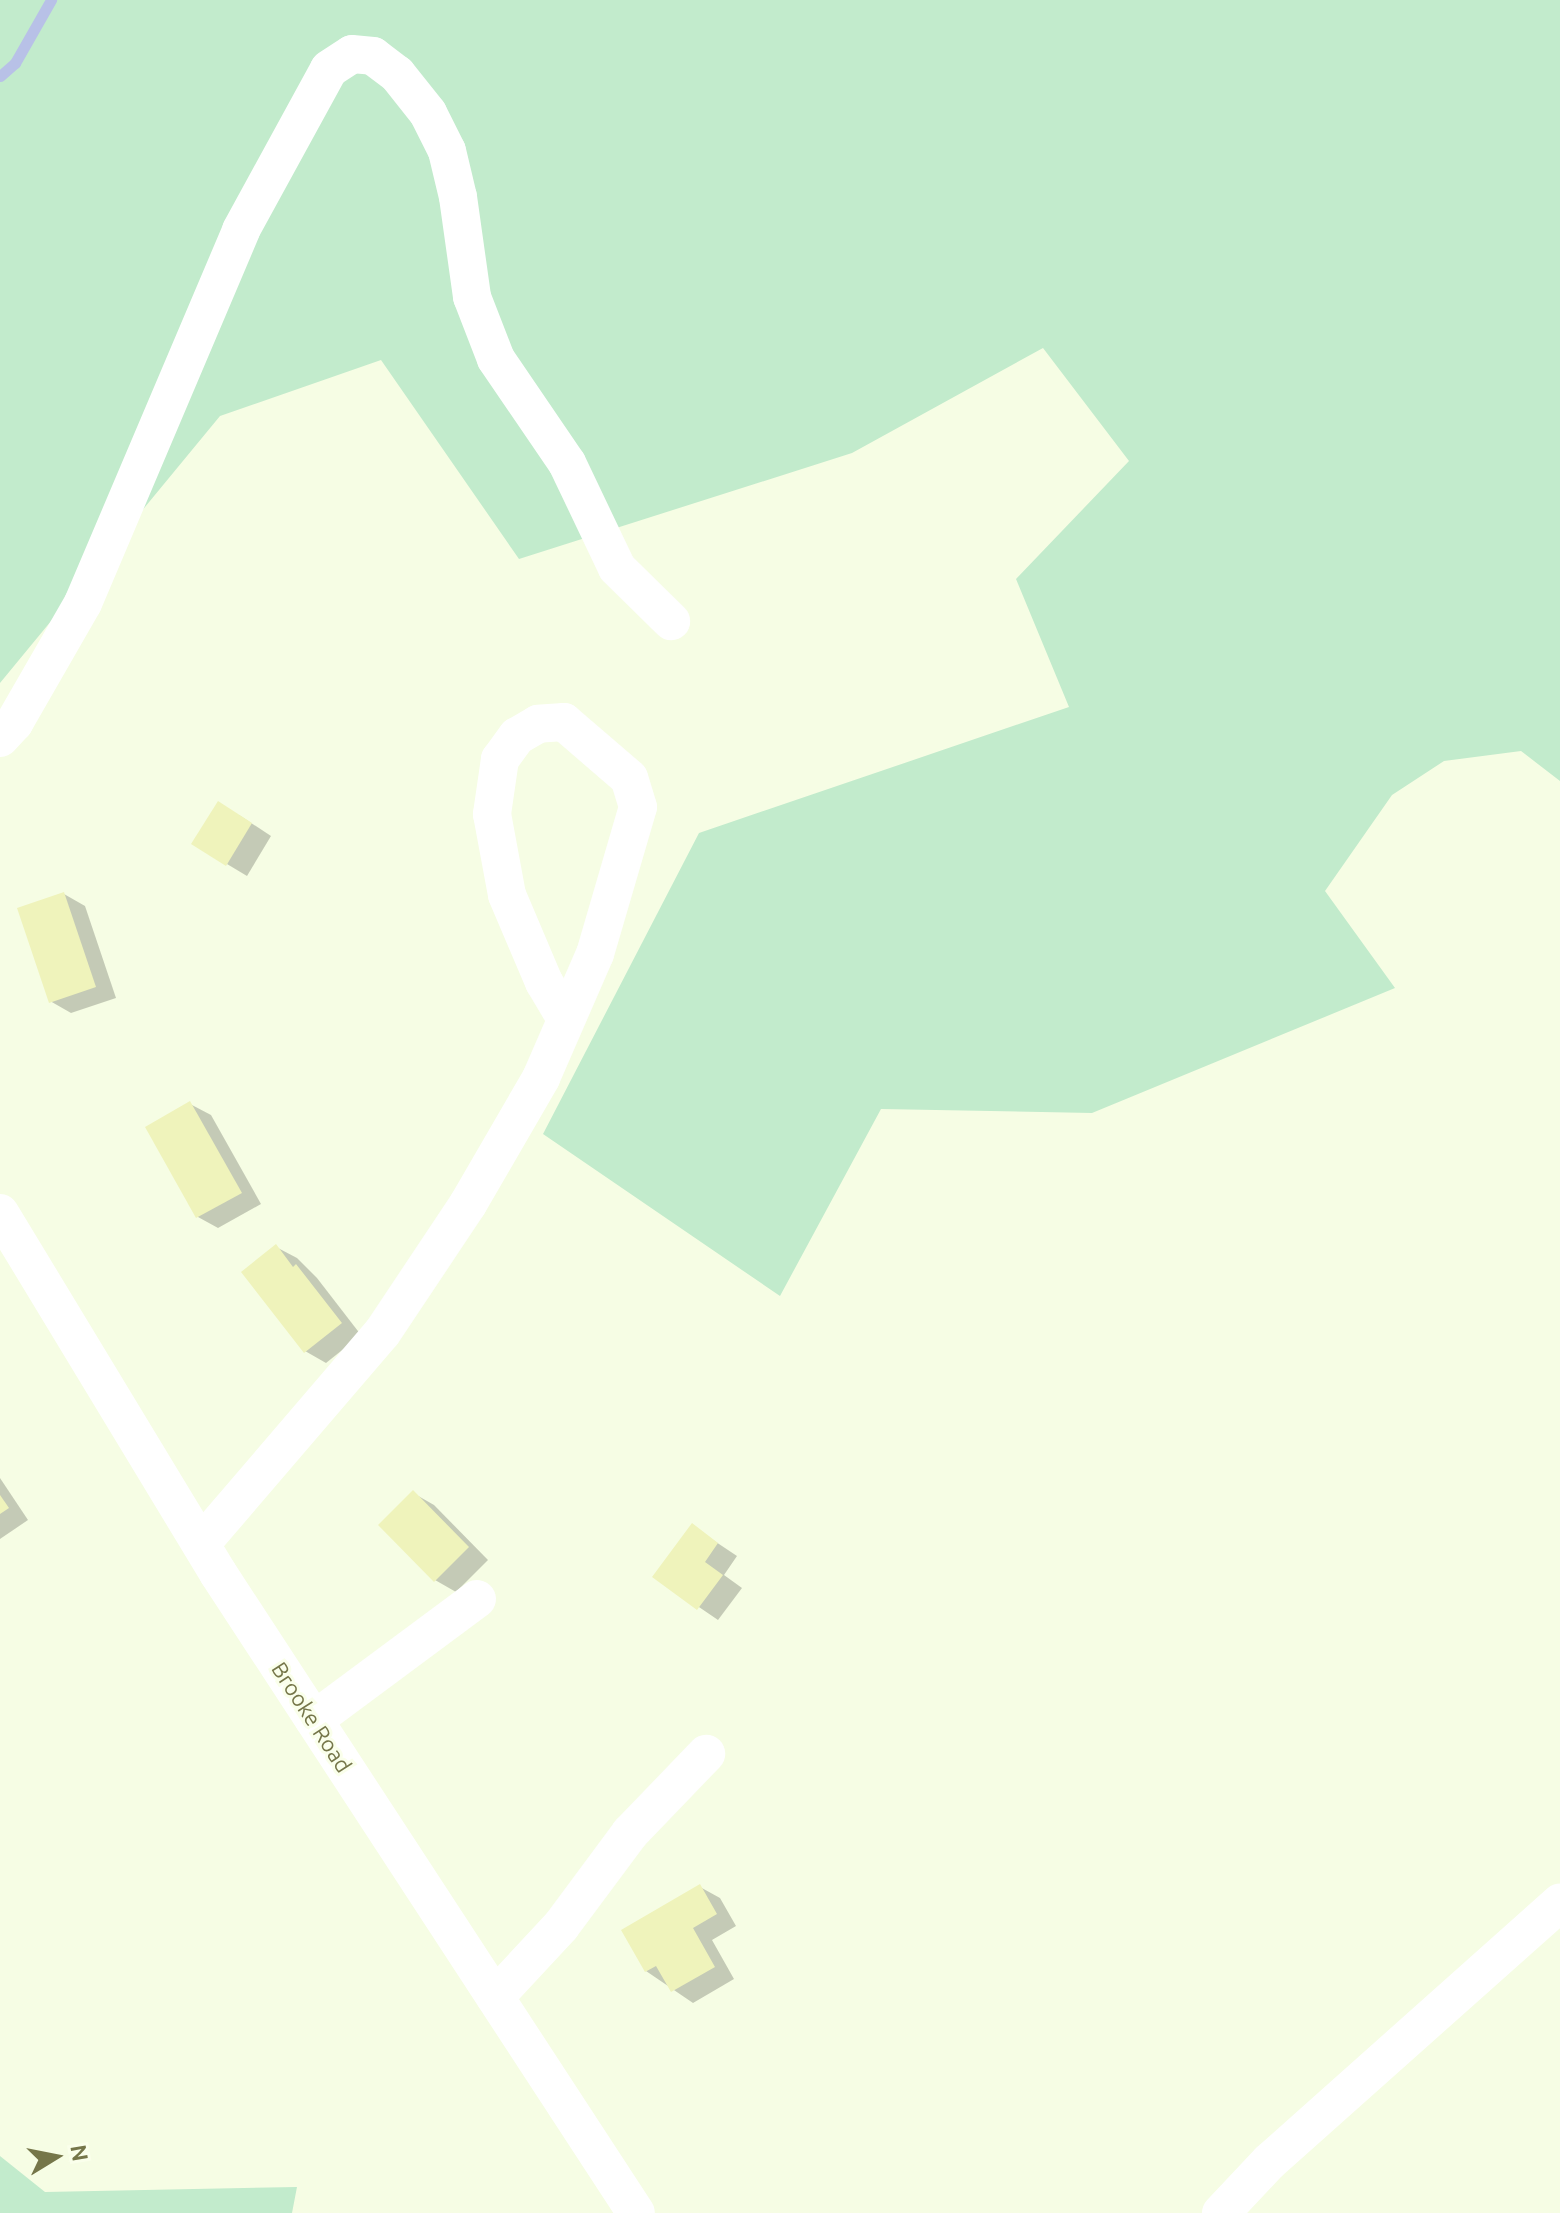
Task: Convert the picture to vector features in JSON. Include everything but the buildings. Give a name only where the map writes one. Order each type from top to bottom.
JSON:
[{"type":"street","points":[[0,738],[14,723],[83,603],[241,230],[329,69],[352,54],[373,56],[397,74],[428,113],[447,151],[458,197],[472,297],[496,359],[567,463],[617,568],[671,621]]},
{"type":"street","points":[[201,1544],[382,1333],[482,1179],[541,1078],[595,954],[638,807],[629,778],[564,722],[538,724],[517,736],[500,759],[492,814],[507,895],[544,982],[566,1019]]},
{"type":"street","name":"Brooke Road","points":[[0,1213],[201,1544],[636,2213]]},
{"type":"street","points":[[314,1720],[477,1599]]},
{"type":"street","points":[[495,1997],[561,1926],[630,1833],[706,1754]]},
{"type":"street","points":[[1221,2213],[1269,2162],[1560,1903]]},
{"type":"green space","points":[[0,0],[1560,0],[1560,781],[1521,751],[1444,761],[1392,795],[1325,891],[1395,988],[1092,1113],[881,1109],[780,1296],[543,1134],[699,833],[1069,707],[1016,579],[1129,461],[1043,348],[852,453],[519,559],[381,360],[220,416],[0,683]]},
{"type":"green space","points":[[0,2156],[45,2192],[297,2187],[292,2213],[0,2213]]},
{"type":"waterway","points":[[0,76],[15,63],[51,0]]}]
